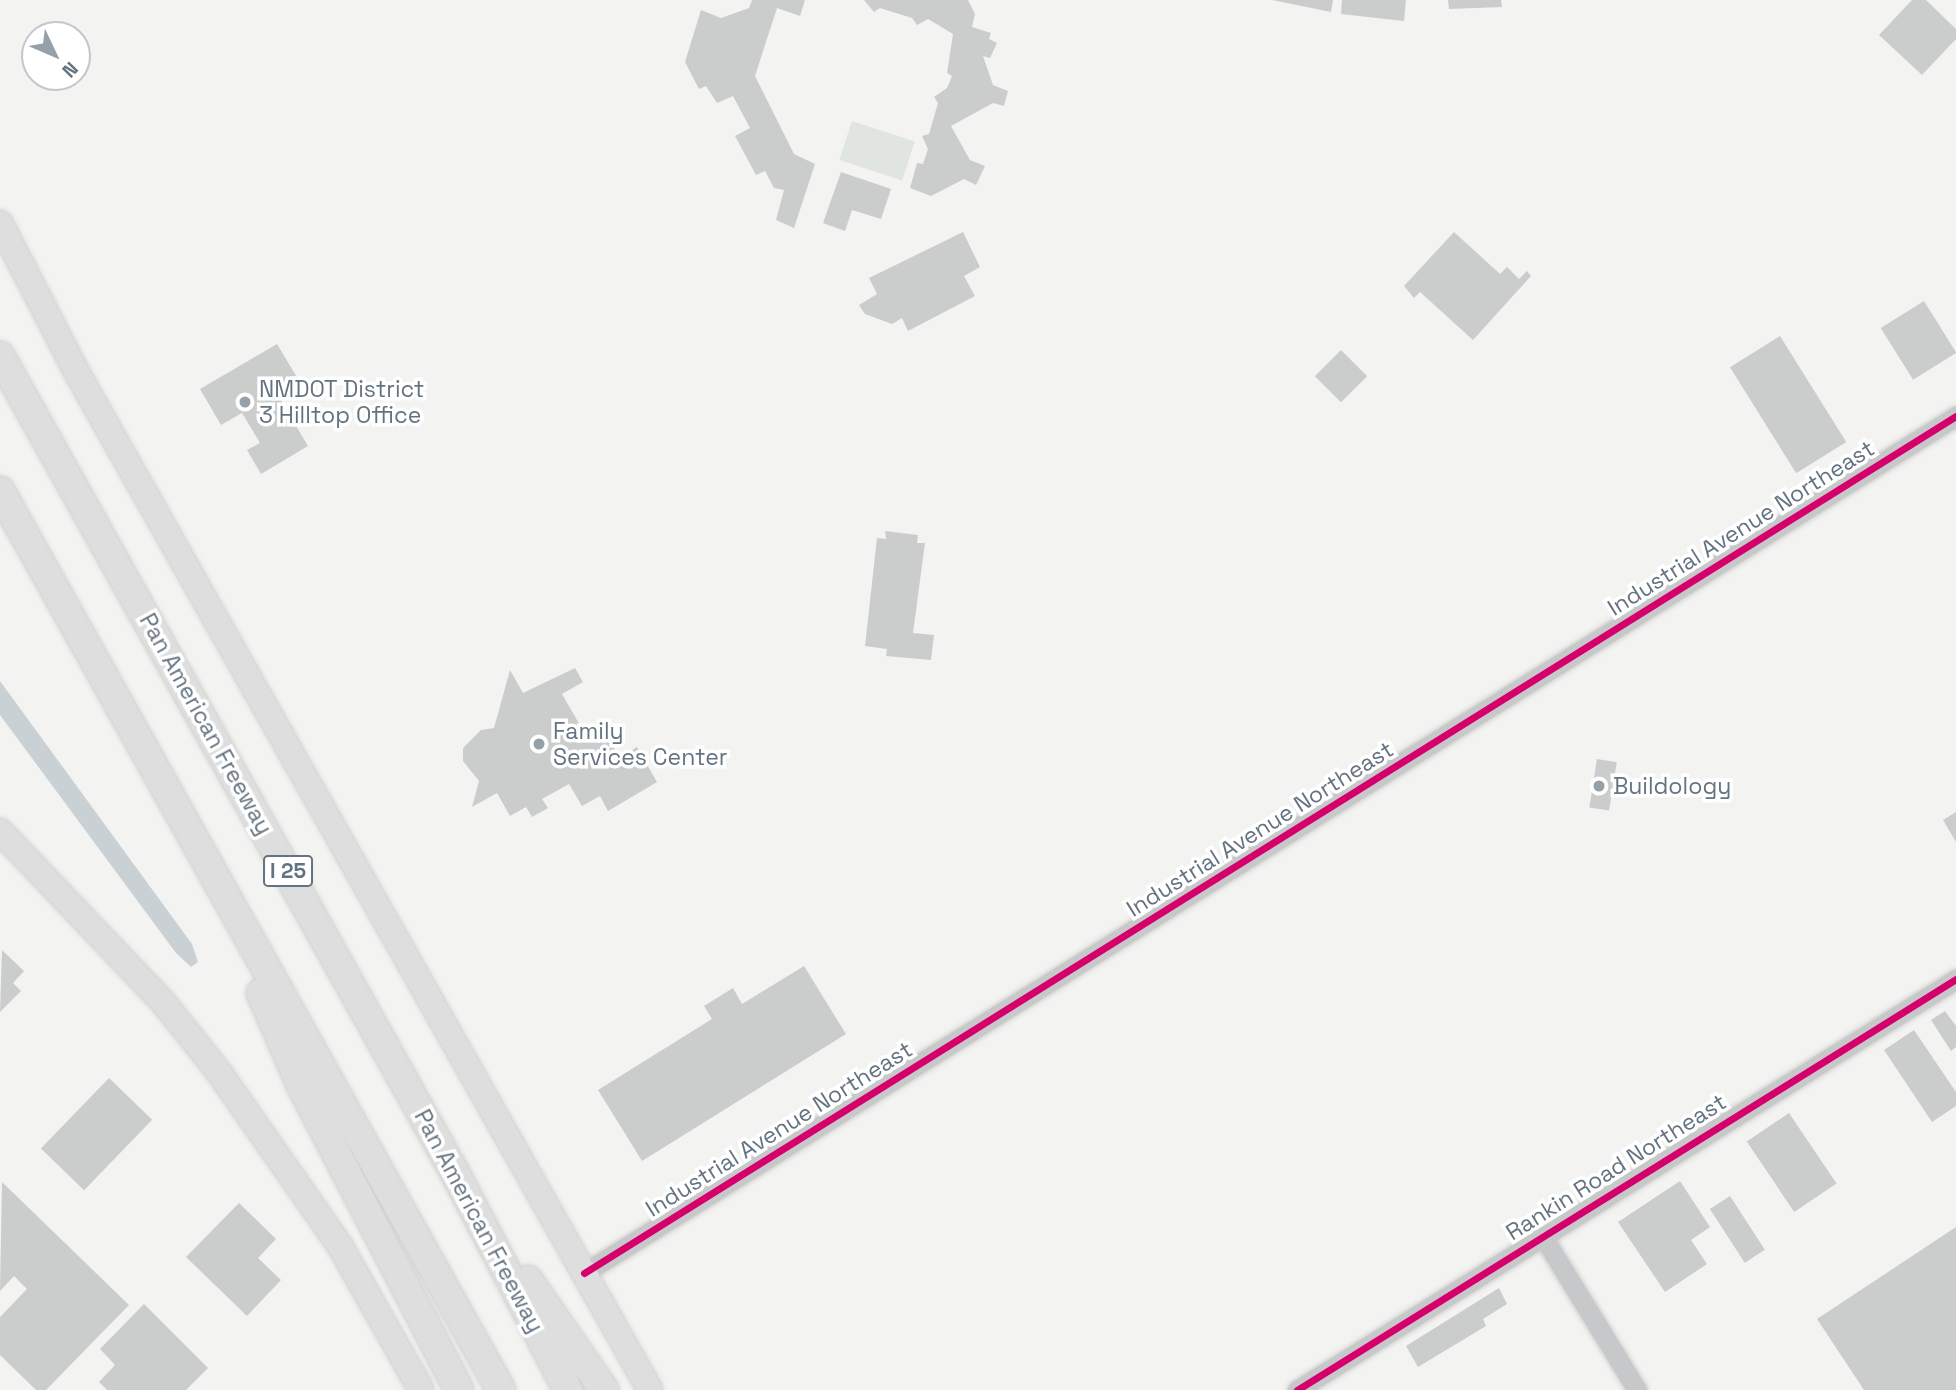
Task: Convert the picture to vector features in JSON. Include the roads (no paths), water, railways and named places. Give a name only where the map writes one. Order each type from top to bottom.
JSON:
[{"type":"highway","name":"Pan American Freeway","points":[[0,356],[455,1174],[568,1390]]},
{"type":"highway","points":[[0,491],[501,1390]]},
{"type":"highway","points":[[202,855],[301,1085],[459,1390]]},
{"type":"highway","points":[[455,1174],[604,1390]]},
{"type":"main road","points":[[0,223],[83,384],[650,1390]]},
{"type":"main road","points":[[3,836],[163,1002],[218,1071],[340,1246],[421,1390]]},
{"type":"street","name":"Industrial Avenue Northeast","points":[[584,1273],[1956,416]]},
{"type":"street","name":"Rankin Road Northeast","points":[[1297,1390],[1956,979]]},
{"type":"street","points":[[1542,1235],[1637,1390]]},
{"type":"place","name":"NMDOT District 3 Hilltop Office","points":[[245,402]]},
{"type":"place","name":"Family Services Center","points":[[539,744]]},
{"type":"place","name":"Buildology","points":[[1599,786]]}]
